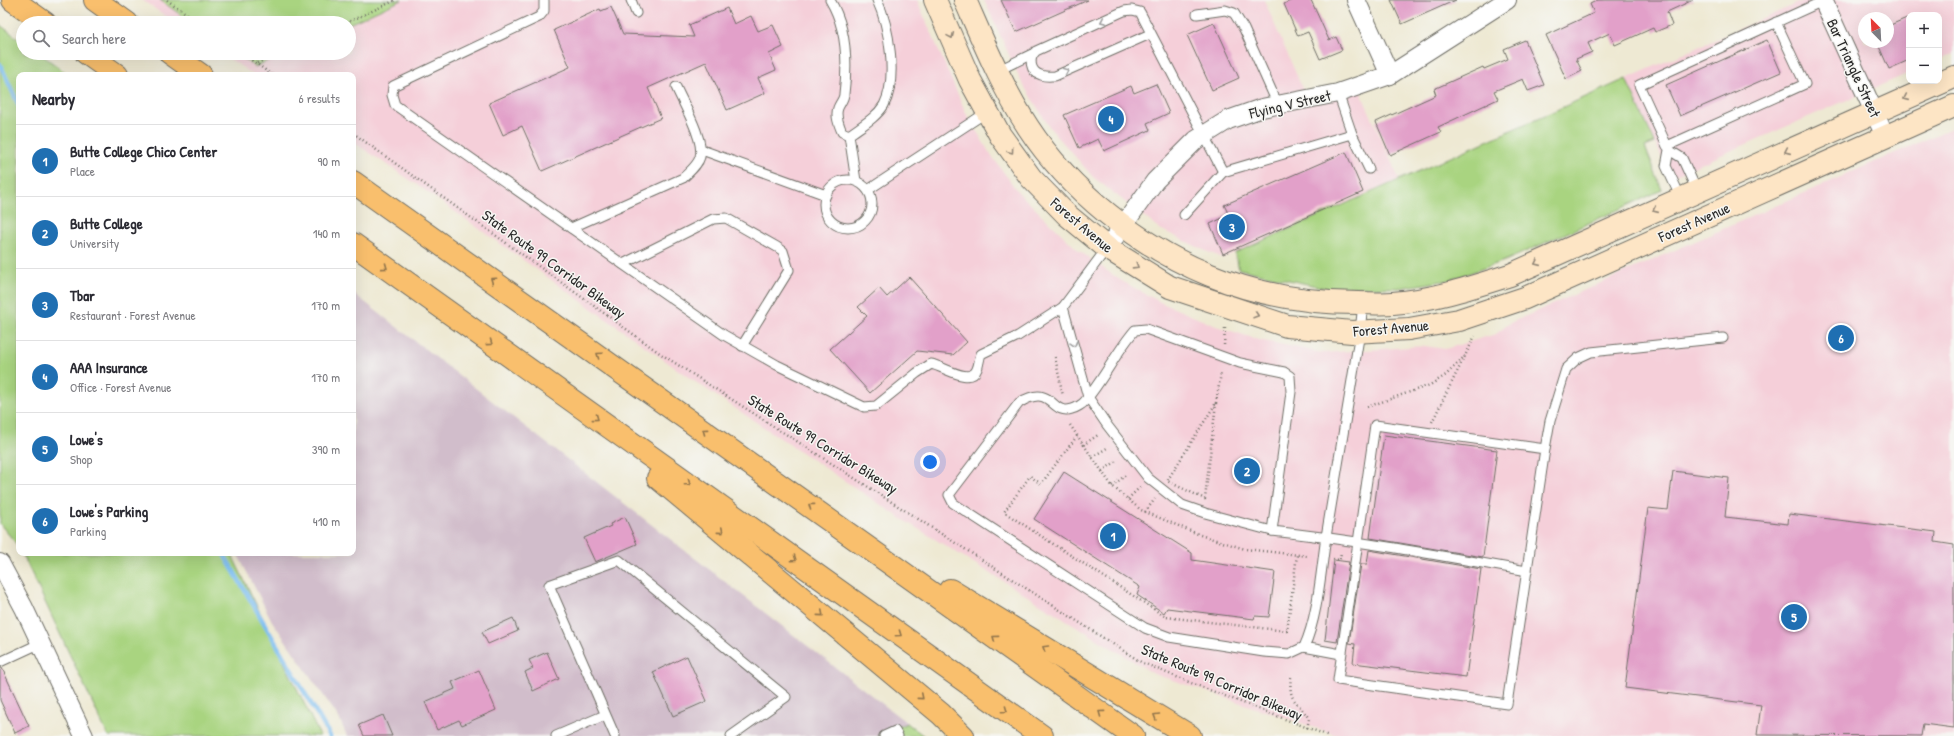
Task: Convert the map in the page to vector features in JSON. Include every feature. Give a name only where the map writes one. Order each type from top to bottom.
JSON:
[{"type":"highway","points":[[12,0],[35,16]]},
{"type":"highway","points":[[95,0],[117,16]]},
{"type":"highway","points":[[96,60],[113,72]]},
{"type":"highway","points":[[180,60],[197,72]]},
{"type":"highway","points":[[356,184],[1133,736]]},
{"type":"highway","points":[[356,246],[1042,736]]},
{"type":"highway","points":[[622,436],[659,480],[941,714],[963,736]]},
{"type":"highway","points":[[842,529],[970,602],[1190,736]]},
{"type":"street","name":"Forest Avenue","points":[[935,0],[970,80],[1000,135],[1031,178],[1067,215],[1107,248],[1170,287],[1287,326],[1360,332],[1408,329],[1459,320],[1525,298],[1954,106]]},
{"type":"street","name":"Forest Avenue","points":[[965,0],[997,71],[1028,127],[1058,166],[1091,200],[1123,226],[1168,255],[1210,275],[1257,291],[1329,303],[1392,303],[1454,293],[1510,275],[1954,77]]},
{"type":"street","points":[[1356,0],[1390,75]]},
{"type":"street","name":"Flying V Street","points":[[1107,248],[1155,181],[1196,140],[1203,135],[1228,120],[1262,108],[1338,93],[1390,75],[1507,0]]},
{"type":"street","name":"Bar Triangle Street","points":[[1823,0],[1885,136]]},
{"type":"street","points":[[0,563],[41,643],[84,736]]},
{"type":"lane","points":[[544,0],[544,11],[539,17],[393,86],[392,95],[395,105],[724,336],[776,365],[864,407],[876,406],[917,373],[931,364],[941,366],[962,376],[968,377],[975,374],[981,354],[1018,336],[1063,307],[1107,248]]},
{"type":"lane","points":[[631,0],[636,13]]},
{"type":"lane","points":[[830,0],[835,8],[846,44],[844,96],[837,109],[838,124],[842,132],[849,135]]},
{"type":"lane","points":[[849,135],[876,115],[884,104],[890,82],[891,72],[886,26],[877,0]]},
{"type":"lane","points":[[1689,195],[1682,158],[1668,148],[1639,85],[1823,0]]},
{"type":"lane","points":[[997,71],[1124,11],[1132,10],[1140,12],[1150,34],[1223,172]]},
{"type":"lane","points":[[1197,14],[1225,10],[1234,13],[1244,29],[1278,105]]},
{"type":"lane","points":[[1668,148],[1805,84],[1776,22]]},
{"type":"lane","points":[[1032,54],[1030,60],[1036,72],[1040,75],[1055,76],[1150,34]]},
{"type":"lane","points":[[571,228],[683,178],[697,163],[702,150],[699,139],[676,88]]},
{"type":"lane","points":[[1338,93],[1352,134],[1369,169]]},
{"type":"lane","points":[[868,190],[987,112]]},
{"type":"lane","points":[[1184,215],[1223,172],[1352,134]]},
{"type":"lane","points":[[849,135],[856,181]]},
{"type":"lane","points":[[1668,148],[1666,166],[1689,195]]},
{"type":"lane","points":[[702,150],[826,195]]},
{"type":"lane","points":[[840,181],[856,181],[868,190],[872,205],[866,220],[853,228],[844,228],[830,221],[824,207],[826,195],[833,185],[840,181]]},
{"type":"lane","points":[[623,264],[713,219],[726,218],[783,251],[790,270],[742,346]]},
{"type":"lane","points":[[1304,647],[1310,633],[1364,303]]},
{"type":"lane","points":[[1063,307],[1088,397],[1107,425],[1148,478],[1182,505],[1204,513],[1272,530],[1358,542],[1526,571]]},
{"type":"lane","points":[[1272,530],[1291,392],[1290,376],[1284,372],[1234,362],[1146,329],[1135,330],[1084,403],[1071,410],[1059,408],[1041,395],[1031,396],[1019,403],[949,495],[953,503],[1145,628],[1169,637],[1264,652],[1289,654],[1304,647],[1341,654]]},
{"type":"lane","points":[[1545,449],[1375,425],[1338,680],[1507,704],[1545,449],[1550,422],[1566,369],[1578,358],[1591,352],[1723,338]]},
{"type":"lane","points":[[615,736],[549,585],[619,560],[786,697],[731,736]]},
{"type":"lane","points":[[0,662],[41,643]]},
{"type":"lane","points":[[556,736],[605,715]]},
{"type":"lane","points":[[884,736],[895,731],[898,736]]},
{"type":"path","points":[[167,0],[190,16]]},
{"type":"path","points":[[356,18],[396,0]]},
{"type":"path","points":[[251,60],[268,72]]},
{"type":"path","points":[[256,64],[265,60]]},
{"type":"path","name":"State Route 99 Corridor Bikeway","points":[[356,135],[661,354],[1141,662],[1307,729],[1329,736]]},
{"type":"path","points":[[1223,350],[1225,328]]},
{"type":"path","points":[[1435,416],[1475,336]]},
{"type":"path","points":[[1367,407],[1430,385],[1446,375],[1465,356]]},
{"type":"path","points":[[1055,357],[1064,399]]},
{"type":"path","points":[[1216,403],[1167,481],[1205,499],[1213,425],[1221,373]]},
{"type":"path","points":[[1070,425],[1112,486],[1146,512],[1200,535],[1245,549],[1308,556]]},
{"type":"path","points":[[1083,445],[1098,435]]},
{"type":"path","points":[[1077,436],[1041,484],[1030,476],[1004,512],[1166,617],[1287,632],[1297,555]]},
{"type":"path","points":[[1092,457],[1107,448]]},
{"type":"path","points":[[1102,471],[1117,461]]},
{"type":"path","points":[[1112,486],[1127,474]]},
{"type":"path","points":[[1128,499],[1140,487]]},
{"type":"path","points":[[1146,512],[1154,499]]},
{"type":"path","points":[[1329,559],[1340,560],[1341,552]]},
{"type":"path","name":"State Route 99 Corridor Bikeway","points":[[1291,677],[1289,690],[1291,698],[1304,711],[1309,719],[1307,729]]},
{"type":"shaded area","points":[[142,0],[917,0],[966,113],[989,152],[1018,192],[1078,250],[1120,280],[1162,303],[1216,326],[1259,340],[1323,353],[1425,346],[1445,349],[1496,334],[1510,323],[1954,127],[1954,736],[1340,736],[1154,674],[902,519],[691,379],[416,184],[356,144],[356,72],[250,72],[232,60],[356,60],[356,16],[166,16]]},
{"type":"shaded area","points":[[984,0],[1264,0],[1307,99],[1358,86],[1399,179],[1223,258],[1208,252],[1160,229],[1093,177],[1050,128],[1021,81]]},
{"type":"shaded area","points":[[1805,0],[1954,0],[1954,54],[1942,59],[1942,12],[1906,12],[1906,74],[1671,177],[1626,79]]},
{"type":"shaded area","points":[[356,295],[907,723],[877,736],[347,736],[339,718],[272,621],[239,556],[356,556]]},
{"type":"green space","points":[[160,0],[402,0],[356,21],[356,16],[182,16]]},
{"type":"green space","points":[[0,25],[16,37],[16,60],[49,60],[65,72],[16,72],[16,543],[0,524]]},
{"type":"green space","points":[[245,60],[270,60],[255,67]]},
{"type":"green space","points":[[1626,79],[1655,143],[1645,147],[1662,190],[1507,260],[1450,280],[1399,288],[1342,287],[1339,291],[1239,269],[1235,253]]},
{"type":"green space","points":[[23,556],[232,556],[320,736],[108,736]]},
{"type":"green space","points":[[907,723],[924,736],[877,736]]},
{"type":"building","points":[[1001,0],[1088,0],[1016,32]]},
{"type":"building","points":[[1292,0],[1311,0],[1329,40],[1336,37],[1342,50],[1320,59],[1308,32],[1298,36],[1284,4]]},
{"type":"building","points":[[1391,0],[1456,0],[1402,24]]},
{"type":"building","points":[[1598,0],[1693,0],[1667,12],[1672,25],[1655,32],[1653,28],[1615,45],[1610,33],[1588,43],[1592,52],[1576,59],[1582,71],[1566,79],[1546,35],[1594,13],[1590,4]]},
{"type":"building","points":[[611,7],[623,34],[694,37],[689,25],[727,8],[734,24],[751,16],[758,31],[773,25],[783,47],[769,54],[776,70],[758,78],[765,93],[727,110],[706,62],[648,88],[661,118],[542,171],[522,126],[503,135],[489,103],[570,67],[554,30],[600,9],[601,11]]},
{"type":"building","points":[[1906,18],[1906,61],[1889,69],[1880,48],[1894,48],[1894,23]]},
{"type":"building","points":[[1214,23],[1239,78],[1212,90],[1187,35]]},
{"type":"building","points":[[1525,40],[1544,85],[1528,91],[1523,79],[1494,91],[1498,99],[1438,127],[1441,132],[1390,155],[1376,122],[1436,95],[1434,89],[1483,67],[1484,69],[1508,59],[1504,49]]},
{"type":"building","points":[[1767,40],[1781,72],[1680,116],[1666,85]]},
{"type":"building","points":[[1156,84],[1169,113],[1147,123],[1150,130],[1104,151],[1098,139],[1079,148],[1064,115],[1131,86],[1134,93]]},
{"type":"building","points":[[1346,152],[1363,192],[1223,254],[1210,224],[1229,215],[1224,205]]},
{"type":"building","points":[[909,277],[967,342],[953,355],[917,351],[870,393],[830,349],[867,316],[858,307],[879,288],[887,297]]},
{"type":"building","points":[[1384,435],[1497,450],[1483,557],[1370,538]]},
{"type":"building","points":[[1673,471],[1729,478],[1725,517],[1788,524],[1789,514],[1936,532],[1935,542],[1954,545],[1954,728],[1923,724],[1921,736],[1757,735],[1761,705],[1625,688],[1648,508],[1668,510]]},
{"type":"building","points":[[1064,472],[1192,553],[1192,560],[1275,572],[1269,617],[1255,616],[1254,619],[1167,608],[1164,613],[1137,595],[1140,587],[1034,519]]},
{"type":"building","points":[[625,517],[637,544],[595,562],[584,538],[611,526],[610,524]]},
{"type":"building","points":[[1369,550],[1481,569],[1466,677],[1353,663],[1355,644],[1349,643],[1361,564],[1367,564]]},
{"type":"building","points":[[1334,560],[1349,562],[1337,642],[1325,640]]},
{"type":"building","points":[[513,618],[518,631],[488,644],[482,632]]},
{"type":"building","points":[[547,652],[559,679],[533,691],[525,672],[533,668],[529,660]]},
{"type":"building","points":[[687,656],[707,701],[673,716],[653,672]]},
{"type":"building","points":[[0,668],[2,668],[29,726],[15,733],[0,700]]},
{"type":"building","points":[[479,670],[496,710],[462,725],[459,720],[437,730],[425,702],[455,689],[452,682]]},
{"type":"building","points":[[383,715],[392,736],[364,736],[359,725]]},
{"type":"waterway","points":[[0,64],[16,99]]},
{"type":"waterway","points":[[225,556],[330,736]]},
{"type":"place","name":"AAA Insurance","points":[[1111,119]]},
{"type":"place","name":"Tbar","points":[[1232,227]]},
{"type":"place","name":"Lowe's Parking","points":[[1841,338]]},
{"type":"place","name":"Butte College","points":[[1247,471]]},
{"type":"place","name":"Butte College Chico Center","points":[[1113,536]]},
{"type":"place","name":"Lowe's","points":[[1794,617]]}]
